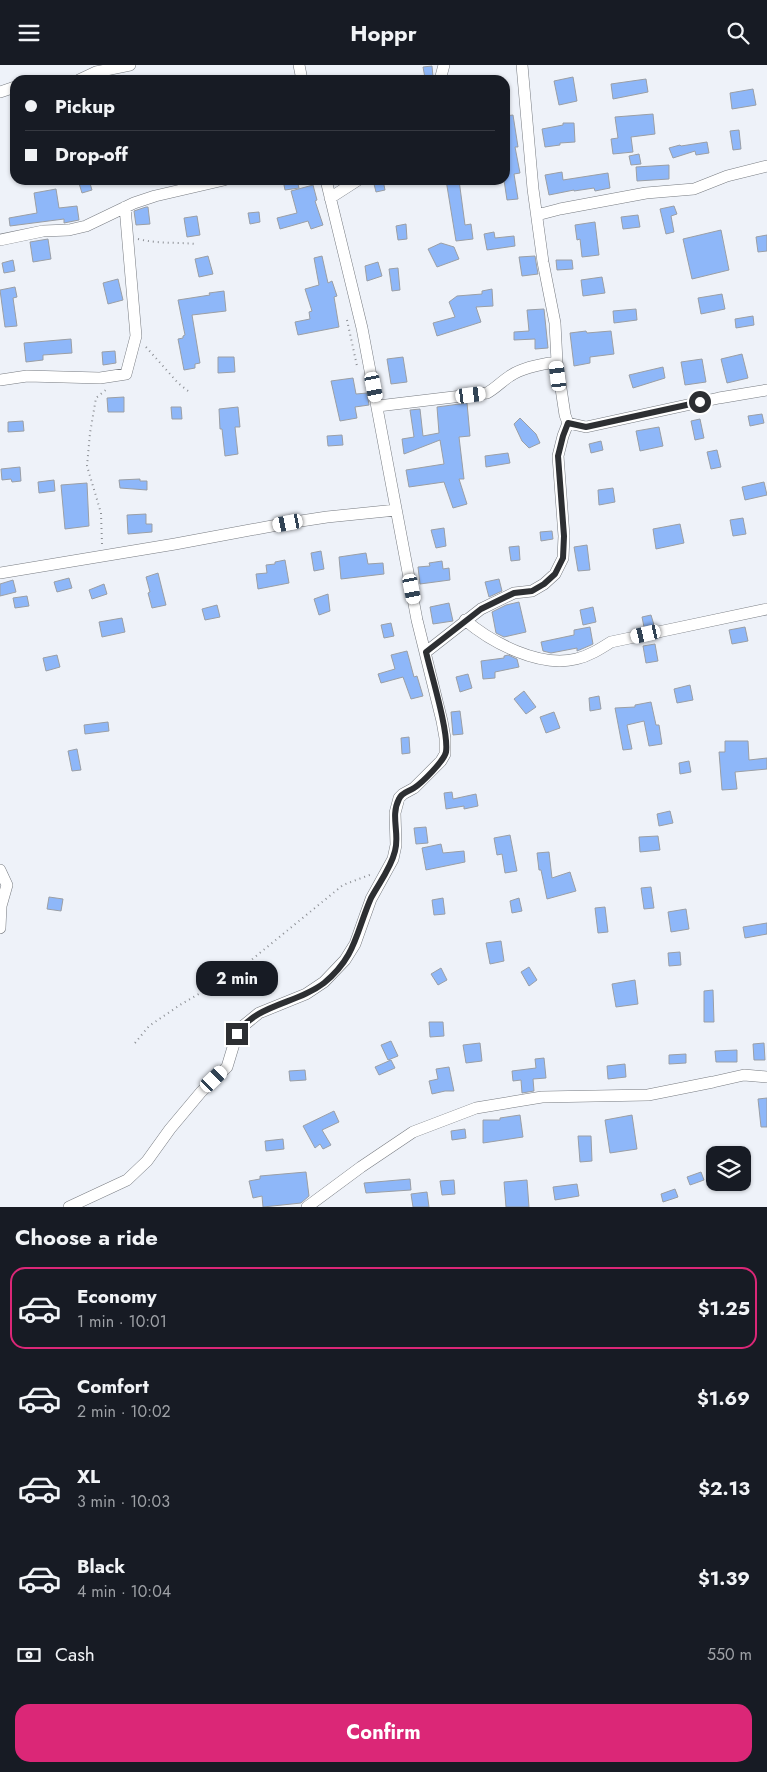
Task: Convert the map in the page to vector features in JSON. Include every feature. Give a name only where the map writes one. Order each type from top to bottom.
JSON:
[{"type":"street","points":[[90,75],[130,65]]},
{"type":"street","points":[[426,652],[466,620],[501,598],[514,593],[532,591],[544,584],[555,574],[563,558],[564,536],[558,456],[568,423],[564,415],[557,362],[555,323],[543,262],[522,65]]},
{"type":"street","points":[[537,215],[646,193],[694,189],[727,176],[767,166]]},
{"type":"street","points":[[0,240],[43,231],[77,228],[99,221],[126,207],[155,196],[202,185]]},
{"type":"street","points":[[68,1207],[127,1180],[147,1161],[170,1129],[201,1092],[227,1067],[237,1034],[243,1026],[260,1013],[306,993],[324,982],[345,960],[355,943],[371,899],[393,859],[396,849],[395,813],[399,798],[414,788],[441,761],[445,754],[442,721],[418,620],[362,328],[327,185]]},
{"type":"street","points":[[330,199],[351,185]]},
{"type":"street","points":[[0,380],[27,376],[100,378],[126,373],[136,336],[126,207]]},
{"type":"street","points":[[378,406],[487,393],[498,387],[510,376],[540,364],[557,362]]},
{"type":"street","points":[[568,423],[586,427],[710,400],[767,390]]},
{"type":"street","points":[[0,573],[175,545],[288,523],[396,510]]},
{"type":"street","points":[[466,620],[478,631],[510,647],[532,657],[553,661],[575,660],[590,655],[611,642],[767,609]]},
{"type":"street","points":[[0,870],[7,885],[1,906],[0,928]]},
{"type":"street","points":[[307,1207],[413,1132],[476,1108],[542,1097],[648,1095],[714,1083],[744,1075],[767,1077]]},
{"type":"path","points":[[128,237],[156,243],[197,244]]},
{"type":"path","points":[[136,336],[178,383],[188,391]]},
{"type":"path","points":[[102,556],[101,513],[87,466],[96,398],[111,385]]},
{"type":"path","points":[[135,1043],[149,1026],[239,970],[343,885],[386,870]]},
{"type":"building","points":[[432,66],[433,75],[424,75],[423,67]]},
{"type":"building","points":[[573,77],[577,101],[559,105],[554,81]]},
{"type":"building","points":[[646,79],[648,92],[613,99],[611,84]]},
{"type":"building","points":[[753,89],[756,105],[732,109],[730,93]]},
{"type":"building","points":[[653,114],[655,134],[631,137],[633,152],[613,154],[611,139],[618,138],[615,117]]},
{"type":"building","points":[[510,115],[513,115],[518,147],[515,147],[520,173],[514,174],[518,199],[507,200],[505,185],[510,185]]},
{"type":"building","points":[[563,123],[574,123],[575,142],[545,147],[542,129],[563,125]]},
{"type":"building","points":[[739,130],[741,149],[733,150],[730,131]]},
{"type":"building","points":[[707,142],[709,153],[696,155],[695,151],[673,158],[669,148],[680,145]]},
{"type":"building","points":[[639,154],[641,164],[631,165],[629,156]]},
{"type":"building","points":[[669,165],[669,179],[637,181],[636,167]]},
{"type":"building","points":[[562,172],[563,180],[608,173],[610,188],[595,191],[594,188],[574,190],[549,195],[545,175]]},
{"type":"building","points":[[80,185],[90,185],[92,190],[82,193]]},
{"type":"building","points":[[284,185],[298,185],[299,188],[285,190]]},
{"type":"building","points":[[313,185],[317,200],[315,201],[323,225],[311,229],[308,221],[280,229],[277,218],[297,213],[291,191]]},
{"type":"building","points":[[374,185],[384,185],[385,190],[376,192]]},
{"type":"building","points":[[447,185],[460,185],[465,225],[471,224],[473,239],[456,241]]},
{"type":"building","points":[[56,189],[59,208],[77,206],[79,220],[64,223],[64,219],[10,226],[9,218],[37,213],[34,193]]},
{"type":"building","points":[[674,206],[677,214],[671,216],[674,232],[666,234],[660,209]]},
{"type":"building","points":[[148,207],[150,224],[136,225],[134,211]]},
{"type":"building","points":[[259,212],[260,222],[250,224],[248,213]]},
{"type":"building","points":[[638,215],[640,227],[623,229],[621,217]]},
{"type":"building","points":[[197,216],[200,235],[187,237],[184,218]]},
{"type":"building","points":[[595,222],[599,255],[582,257],[580,239],[577,240],[575,225]]},
{"type":"building","points":[[406,224],[407,239],[398,240],[396,226]]},
{"type":"building","points":[[721,230],[729,270],[692,279],[683,239]]},
{"type":"building","points":[[494,232],[495,238],[514,236],[515,246],[487,250],[484,234]]},
{"type":"building","points":[[767,235],[767,251],[758,252],[756,237]]},
{"type":"building","points":[[48,239],[51,259],[33,262],[30,242]]},
{"type":"building","points":[[441,243],[454,247],[459,259],[437,267],[428,249]]},
{"type":"building","points":[[208,256],[213,274],[199,277],[195,259]]},
{"type":"building","points":[[322,256],[328,283],[332,281],[337,296],[334,297],[339,327],[298,335],[295,322],[310,319],[309,312],[312,311],[305,289],[319,285],[314,258]]},
{"type":"building","points":[[535,256],[538,274],[522,276],[519,257]]},
{"type":"building","points":[[13,260],[15,271],[4,273],[2,263]]},
{"type":"building","points":[[556,260],[572,260],[573,269],[557,270]]},
{"type":"building","points":[[378,262],[382,276],[367,281],[365,266]]},
{"type":"building","points":[[398,268],[400,290],[392,291],[389,269]]},
{"type":"building","points":[[602,277],[605,293],[583,296],[581,280]]},
{"type":"building","points":[[118,279],[123,300],[108,304],[103,283]]},
{"type":"building","points":[[15,287],[17,297],[13,298],[17,326],[5,327],[0,290]]},
{"type":"building","points":[[492,289],[493,306],[476,307],[481,322],[437,336],[433,323],[455,317],[449,302],[457,296],[482,294],[482,291]]},
{"type":"building","points":[[224,291],[226,311],[192,315],[200,363],[195,364],[195,368],[184,370],[178,339],[183,338],[185,335],[178,300]]},
{"type":"building","points":[[722,294],[725,309],[701,314],[698,298]]},
{"type":"building","points":[[544,309],[548,348],[535,349],[535,339],[514,340],[514,332],[529,331],[527,310]]},
{"type":"building","points":[[636,309],[637,320],[614,323],[613,311]]},
{"type":"building","points":[[753,316],[754,325],[736,328],[735,319]]},
{"type":"building","points":[[586,331],[587,333],[611,331],[614,354],[590,357],[590,363],[574,366],[570,333]]},
{"type":"building","points":[[71,339],[72,353],[43,355],[43,360],[26,362],[24,343]]},
{"type":"building","points":[[115,351],[116,363],[103,365],[102,352]]},
{"type":"building","points":[[742,354],[748,378],[727,383],[721,359]]},
{"type":"building","points":[[218,357],[234,357],[235,372],[218,373]]},
{"type":"building","points":[[403,357],[407,382],[391,384],[387,359]]},
{"type":"building","points":[[702,359],[706,382],[685,385],[681,362]]},
{"type":"building","points":[[663,367],[665,378],[633,388],[629,375]]},
{"type":"building","points":[[353,378],[356,394],[367,393],[369,405],[355,407],[357,418],[340,421],[331,381]]},
{"type":"building","points":[[124,397],[124,412],[108,412],[107,398]]},
{"type":"building","points":[[467,403],[470,436],[459,437],[464,479],[459,479],[467,504],[453,508],[444,482],[409,487],[406,470],[444,464],[440,440],[404,454],[402,439],[414,437],[410,410],[420,409],[423,436],[439,433],[437,407]]},
{"type":"building","points":[[171,407],[181,407],[182,419],[172,419]]},
{"type":"building","points":[[238,407],[240,427],[235,427],[238,454],[225,456],[222,429],[220,429],[219,409]]},
{"type":"building","points":[[762,414],[764,423],[750,426],[748,416]]},
{"type":"building","points":[[520,418],[536,434],[540,443],[529,448],[522,441],[514,424]]},
{"type":"building","points":[[700,419],[704,438],[695,440],[691,421]]},
{"type":"building","points":[[23,421],[24,431],[8,432],[8,422]]},
{"type":"building","points":[[659,427],[663,446],[640,451],[636,431]]},
{"type":"building","points":[[342,435],[343,445],[328,446],[327,436]]},
{"type":"building","points":[[601,441],[603,450],[591,453],[589,444]]},
{"type":"building","points":[[717,450],[721,467],[711,469],[707,452]]},
{"type":"building","points":[[508,453],[510,463],[486,467],[485,456]]},
{"type":"building","points":[[20,467],[21,481],[2,480],[1,469]]},
{"type":"building","points":[[140,479],[140,481],[147,481],[147,490],[120,488],[119,480]]},
{"type":"building","points":[[54,480],[55,491],[39,493],[38,482]]},
{"type":"building","points":[[764,482],[767,495],[745,500],[742,487]]},
{"type":"building","points":[[87,483],[89,526],[65,529],[61,485]]},
{"type":"building","points":[[613,488],[615,502],[599,505],[598,490]]},
{"type":"building","points":[[146,514],[146,524],[152,524],[152,532],[128,534],[127,515]]},
{"type":"building","points":[[743,518],[746,534],[733,536],[730,520]]},
{"type":"building","points":[[680,524],[684,543],[656,549],[653,529]]},
{"type":"building","points":[[444,528],[446,546],[436,548],[431,530]]},
{"type":"building","points":[[552,531],[553,539],[541,541],[540,532]]},
{"type":"building","points":[[587,545],[590,570],[578,571],[574,547]]},
{"type":"building","points":[[519,546],[520,560],[511,561],[509,547]]},
{"type":"building","points":[[321,551],[324,569],[314,571],[311,553]]},
{"type":"building","points":[[366,553],[368,564],[383,563],[384,574],[341,579],[339,557]]},
{"type":"building","points":[[285,560],[289,583],[258,589],[256,574],[267,573],[266,565]]},
{"type":"building","points":[[442,561],[443,569],[449,568],[450,580],[420,584],[418,567],[430,566],[429,563]]},
{"type":"building","points":[[158,573],[166,605],[152,608],[146,577]]},
{"type":"building","points":[[69,578],[72,588],[57,592],[54,582]]},
{"type":"building","points":[[499,579],[502,591],[489,597],[485,582]]},
{"type":"building","points":[[13,580],[16,592],[0,596],[0,584]]},
{"type":"building","points":[[104,584],[107,594],[92,599],[89,590]]},
{"type":"building","points":[[328,594],[330,611],[319,615],[314,599]]},
{"type":"building","points":[[27,596],[29,606],[15,608],[13,598]]},
{"type":"building","points":[[519,602],[526,632],[504,637],[496,633],[492,612],[506,605]]},
{"type":"building","points":[[449,603],[453,621],[433,624],[430,607]]},
{"type":"building","points":[[217,605],[220,617],[205,620],[202,609]]},
{"type":"building","points":[[593,607],[596,622],[583,625],[580,610]]},
{"type":"building","points":[[651,615],[654,625],[644,627],[642,617]]},
{"type":"building","points":[[122,618],[125,632],[102,637],[99,622]]},
{"type":"building","points":[[391,623],[394,636],[384,638],[381,625]]},
{"type":"building","points":[[590,627],[593,644],[577,651],[577,648],[551,653],[543,651],[541,642],[574,635],[574,630]]},
{"type":"building","points":[[745,627],[748,641],[732,644],[729,630]]},
{"type":"building","points":[[655,644],[658,661],[646,663],[643,646]]},
{"type":"building","points":[[407,651],[414,677],[417,676],[423,696],[411,699],[403,677],[381,683],[378,674],[395,669],[391,655]]},
{"type":"building","points":[[57,655],[60,667],[46,671],[43,658]]},
{"type":"building","points":[[508,655],[517,659],[519,667],[495,672],[495,678],[483,679],[481,661],[504,658],[504,656]]},
{"type":"building","points":[[468,674],[472,688],[460,692],[456,677]]},
{"type":"building","points":[[690,685],[693,700],[677,703],[674,689]]},
{"type":"building","points":[[524,691],[536,707],[526,714],[514,699]]},
{"type":"building","points":[[599,696],[601,709],[590,711],[589,698]]},
{"type":"building","points":[[651,702],[656,725],[659,725],[662,744],[649,746],[644,721],[627,725],[632,749],[623,750],[615,708],[635,707],[635,705]]},
{"type":"building","points":[[460,711],[463,734],[453,735],[451,712]]},
{"type":"building","points":[[554,712],[560,728],[546,733],[540,717]]},
{"type":"building","points":[[108,722],[109,731],[85,734],[84,725]]},
{"type":"building","points":[[409,737],[410,753],[402,754],[401,738]]},
{"type":"building","points":[[725,741],[748,741],[749,760],[767,758],[767,769],[735,772],[737,789],[722,790],[719,752],[725,752]]},
{"type":"building","points":[[77,749],[81,770],[72,771],[68,751]]},
{"type":"building","points":[[689,761],[691,772],[680,774],[679,763]]},
{"type":"building","points":[[452,792],[453,799],[476,794],[478,806],[464,809],[464,806],[446,809],[444,793]]},
{"type":"building","points":[[670,811],[673,823],[659,826],[657,814]]},
{"type":"building","points":[[426,827],[428,843],[416,844],[414,828]]},
{"type":"building","points":[[510,835],[517,871],[505,873],[502,854],[497,855],[494,838]]},
{"type":"building","points":[[658,836],[660,850],[640,852],[639,837]]},
{"type":"building","points":[[441,844],[443,853],[464,851],[465,862],[426,870],[422,848]]},
{"type":"building","points":[[549,852],[552,878],[570,872],[576,891],[547,899],[541,870],[539,870],[537,853]]},
{"type":"building","points":[[651,887],[654,908],[644,909],[641,888]]},
{"type":"building","points":[[49,897],[63,899],[61,911],[47,909]]},
{"type":"building","points":[[443,898],[445,914],[434,915],[432,900]]},
{"type":"building","points":[[519,898],[522,911],[512,913],[510,901]]},
{"type":"building","points":[[605,907],[608,932],[598,933],[595,908]]},
{"type":"building","points":[[686,909],[689,929],[671,932],[668,912]]},
{"type":"building","points":[[767,923],[767,934],[745,938],[743,927]]},
{"type":"building","points":[[501,941],[504,961],[490,964],[486,943]]},
{"type":"building","points":[[680,952],[681,965],[669,966],[668,953]]},
{"type":"building","points":[[529,967],[537,980],[529,986],[521,972]]},
{"type":"building","points":[[441,968],[447,980],[438,985],[431,974]]},
{"type":"building","points":[[635,980],[638,1004],[616,1007],[612,984]]},
{"type":"building","points":[[713,990],[714,1022],[704,1022],[704,991]]},
{"type":"building","points":[[429,1022],[443,1022],[444,1036],[430,1037]]},
{"type":"building","points":[[391,1041],[398,1056],[388,1060],[381,1045]]},
{"type":"building","points":[[480,1043],[482,1061],[466,1063],[463,1045]]},
{"type":"building","points":[[764,1043],[765,1060],[754,1060],[753,1044]]},
{"type":"building","points":[[737,1050],[737,1062],[716,1062],[715,1051]]},
{"type":"building","points":[[686,1054],[686,1063],[669,1064],[669,1055]]},
{"type":"building","points":[[544,1058],[546,1078],[533,1079],[534,1091],[522,1093],[521,1080],[513,1081],[512,1071],[536,1068],[535,1059]]},
{"type":"building","points":[[391,1060],[395,1068],[379,1075],[375,1067]]},
{"type":"building","points":[[625,1064],[626,1077],[608,1079],[607,1066]]},
{"type":"building","points":[[449,1067],[454,1091],[432,1094],[429,1081],[438,1079],[436,1069]]},
{"type":"building","points":[[305,1070],[306,1080],[290,1081],[289,1071]]},
{"type":"building","points":[[767,1098],[767,1127],[761,1127],[758,1099]]},
{"type":"building","points":[[334,1111],[339,1122],[322,1130],[331,1145],[323,1149],[320,1144],[315,1148],[303,1126]]},
{"type":"building","points":[[520,1115],[523,1137],[483,1143],[483,1120],[500,1120],[500,1118]]},
{"type":"building","points":[[632,1115],[637,1149],[610,1153],[605,1120]]},
{"type":"building","points":[[465,1129],[466,1138],[452,1140],[451,1131]]},
{"type":"building","points":[[578,1136],[591,1136],[592,1161],[580,1162]]},
{"type":"building","points":[[283,1139],[284,1149],[266,1151],[265,1141]]},
{"type":"building","points":[[306,1172],[309,1196],[301,1203],[263,1207],[262,1196],[253,1198],[249,1181],[260,1179],[260,1176]]},
{"type":"building","points":[[701,1172],[704,1180],[690,1185],[687,1177]]},
{"type":"building","points":[[410,1179],[411,1190],[366,1193],[364,1183]]},
{"type":"building","points":[[454,1180],[455,1194],[442,1195],[440,1181]]},
{"type":"building","points":[[527,1180],[529,1207],[506,1207],[504,1182]]},
{"type":"building","points":[[577,1184],[579,1196],[555,1200],[553,1187]]},
{"type":"building","points":[[675,1189],[678,1197],[663,1202],[661,1194]]},
{"type":"building","points":[[427,1192],[429,1207],[413,1207],[411,1194]]},
{"type":"route","points":[[237,1034],[243,1026],[260,1013],[306,993],[324,982],[345,960],[355,943],[371,899],[393,859],[396,849],[395,807],[399,798],[406,791],[414,788],[441,761],[445,754],[446,748],[442,721],[426,652],[481,609],[501,598],[514,593],[532,591],[544,584],[555,574],[560,565],[563,558],[564,536],[558,456],[568,423],[586,427],[700,402]]}]
